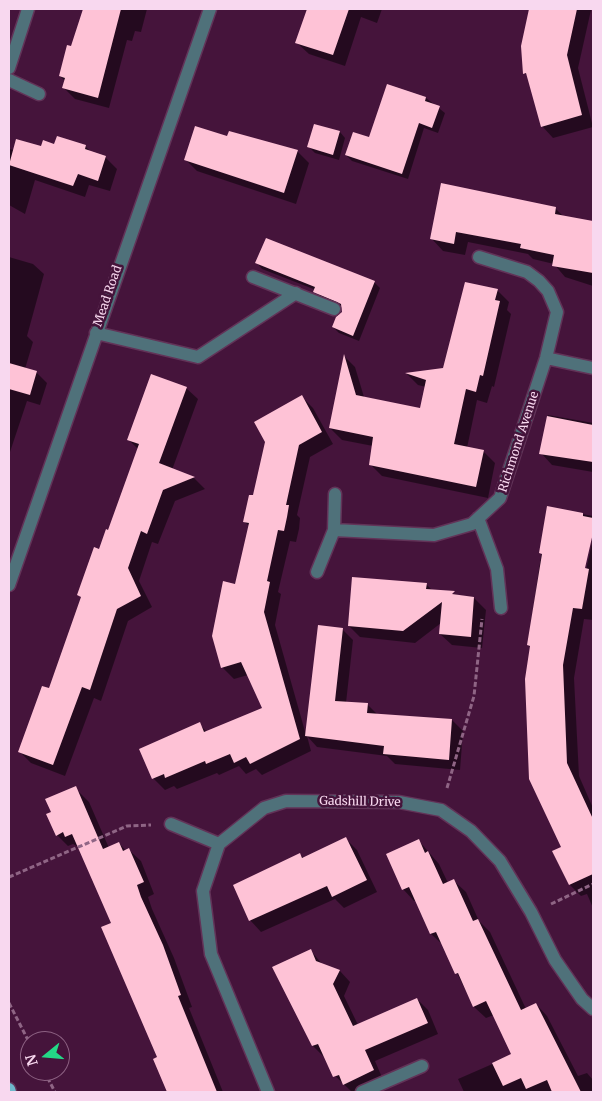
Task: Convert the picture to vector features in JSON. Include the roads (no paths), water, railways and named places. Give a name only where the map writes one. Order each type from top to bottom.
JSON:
[{"type":"street","points":[[9,68],[28,9]]},
{"type":"street","name":"Mead Road","points":[[9,585],[210,9]]},
{"type":"street","points":[[9,80],[39,94]]},
{"type":"street","name":"Richmond Avenue","points":[[334,530],[434,535],[472,524],[500,498],[546,358],[558,312],[548,291],[527,272],[479,257]]},
{"type":"street","points":[[253,277],[334,309]]},
{"type":"street","points":[[96,333],[198,357],[296,293]]},
{"type":"street","points":[[546,358],[593,368]]},
{"type":"street","points":[[317,572],[334,530],[335,494]]},
{"type":"street","points":[[478,518],[497,569],[501,608]]},
{"type":"street","name":"Gadshill Drive","points":[[219,844],[264,808],[286,801],[399,802],[441,810],[471,831],[500,862],[531,912],[556,960],[582,998],[593,1009]]},
{"type":"street","points":[[171,824],[219,844],[203,891],[211,954],[268,1092]]},
{"type":"street","points":[[362,1092],[422,1066]]}]
